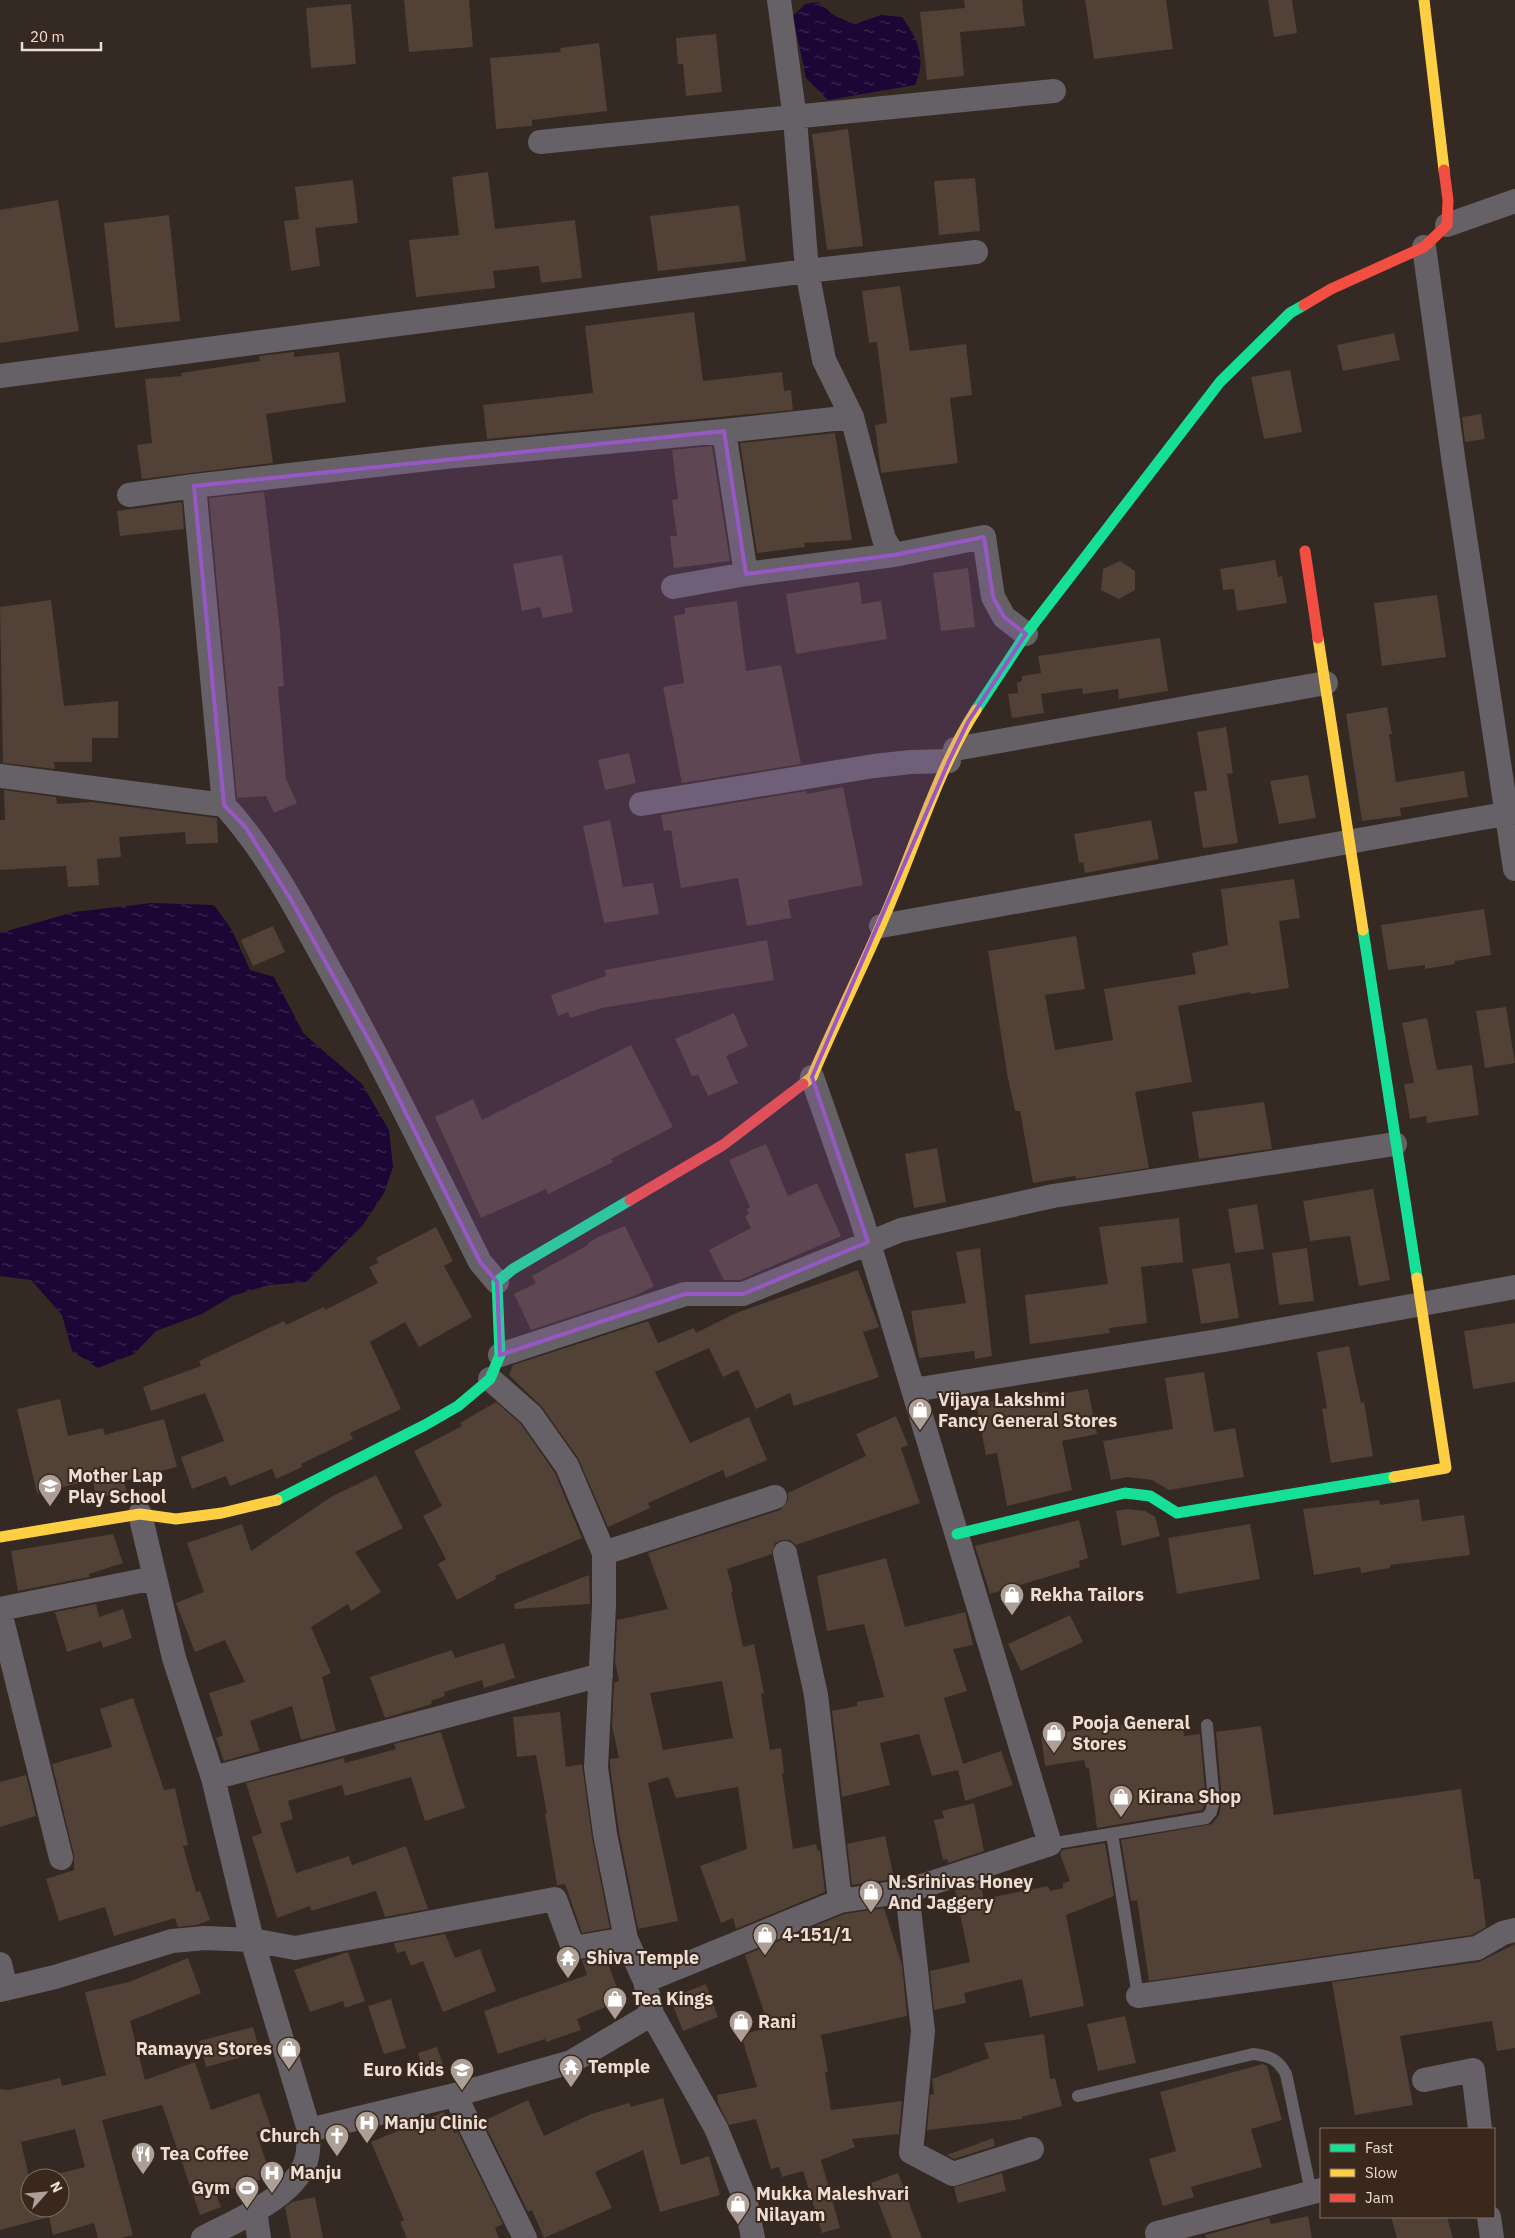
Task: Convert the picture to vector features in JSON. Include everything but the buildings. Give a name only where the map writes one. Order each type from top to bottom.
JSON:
[{"type":"street","points":[[779,0],[794,118],[808,271],[824,360],[852,417],[884,539],[894,555]]},
{"type":"street","points":[[1424,0],[1448,200],[1447,225]]},
{"type":"street","points":[[540,142],[1054,91]]},
{"type":"street","points":[[497,1282],[512,1269],[723,1145],[812,1076],[844,1002],[881,926],[952,755],[968,722],[1026,634],[1220,382],[1290,313],[1331,289],[1424,247],[1447,225],[1515,201]]},
{"type":"street","points":[[1424,247],[1454,464],[1511,812],[1515,869]]},
{"type":"street","points":[[0,376],[808,271],[976,252]]},
{"type":"street","points":[[129,495],[445,457],[852,417]]},
{"type":"street","points":[[724,431],[746,574]]},
{"type":"street","points":[[0,1537],[140,1514],[176,1519],[222,1513],[279,1500],[450,1411],[490,1380],[500,1354],[497,1282],[480,1262],[376,1053],[291,900],[246,828],[224,805],[194,486]]},
{"type":"street","points":[[674,587],[746,574],[894,555],[984,538],[993,597],[1004,617],[1026,634]]},
{"type":"street","points":[[957,1534],[1125,1493],[1150,1496],[1177,1513],[1191,1512],[1446,1468],[1305,551]]},
{"type":"street","points":[[641,804],[952,755],[1326,683]]},
{"type":"street","points":[[0,776],[224,805]]},
{"type":"street","points":[[881,926],[1351,843],[1511,812]]},
{"type":"street","points":[[645,1981],[840,1902],[907,1891],[1050,1844],[868,1242],[812,1076]]},
{"type":"street","points":[[500,1354],[685,1294],[743,1294],[901,1230],[1053,1196],[1395,1144]]},
{"type":"street","points":[[913,1390],[1420,1305],[1515,1287]]},
{"type":"street","points":[[490,1380],[530,1415],[566,1466],[604,1553],[601,1675],[596,1767],[605,1834],[626,1939],[645,1981],[652,2014],[716,2128],[745,2199],[753,2238]]},
{"type":"street","points":[[604,1553],[775,1497]]},
{"type":"street","points":[[140,1514],[174,1658],[213,1778],[252,1940],[309,2130],[307,2158],[293,2185],[255,2210],[203,2238]]},
{"type":"street","points":[[785,1553],[816,1695],[840,1902]]},
{"type":"street","points":[[61,1858],[0,1611],[155,1578]]},
{"type":"street","points":[[213,1778],[601,1675]]},
{"type":"street","points":[[907,1891],[923,2031],[911,2152],[953,2174],[1032,2149]]},
{"type":"street","points":[[0,1964],[3,1989],[55,1977],[172,1941],[205,1938],[252,1940],[295,1948],[555,1899],[573,1948],[626,1939]]},
{"type":"street","points":[[1138,1996],[1477,1948],[1503,1933],[1515,1930]]},
{"type":"street","points":[[309,2130],[455,2095],[571,2062],[652,2014]]},
{"type":"street","points":[[1424,2080],[1473,2070],[1480,2128]]},
{"type":"street","points":[[455,2095],[525,2238]]},
{"type":"street","points":[[1157,2233],[1316,2191]]},
{"type":"street","points":[[255,2210],[259,2238]]},
{"type":"street","points":[[1490,2218],[1492,2238]]},
{"type":"lane","points":[[1050,1844],[1206,1818],[1211,1812],[1214,1801],[1207,1725]]},
{"type":"lane","points":[[1112,1834],[1138,1996]]},
{"type":"lane","points":[[1078,2096],[1253,2054],[1270,2056],[1280,2064],[1286,2074],[1316,2191]]},
{"type":"highlighted area","points":[[724,431],[746,574],[894,555],[984,537],[993,597],[1004,617],[1026,634],[968,722],[949,761],[812,1077],[868,1242],[743,1294],[685,1294],[500,1355],[497,1282],[480,1262],[376,1053],[291,900],[246,828],[224,805],[194,486]]},
{"type":"water","points":[[818,2],[835,16],[855,24],[881,15],[902,17],[919,49],[919,75],[915,85],[828,100],[806,78],[793,16],[805,4]]},
{"type":"water","points":[[152,903],[214,905],[232,930],[250,970],[274,977],[304,1034],[362,1084],[389,1130],[393,1167],[384,1193],[363,1225],[306,1282],[269,1285],[232,1296],[202,1314],[156,1331],[134,1354],[98,1368],[72,1351],[62,1315],[31,1280],[0,1276],[0,933],[74,912]]},
{"type":"traffic: fast","points":[[976,710],[1026,634],[1220,382],[1290,313],[1304,305]]},
{"type":"traffic: fast","points":[[1363,930],[1417,1278]]},
{"type":"traffic: fast","points":[[277,1500],[425,1425],[458,1406],[490,1379],[500,1355],[497,1282],[513,1269],[630,1200]]},
{"type":"traffic: fast","points":[[957,1534],[1125,1493],[1150,1496],[1177,1513],[1394,1477]]},
{"type":"traffic: slow","points":[[1424,0],[1444,170]]},
{"type":"traffic: slow","points":[[1318,638],[1363,930]]},
{"type":"traffic: slow","points":[[803,1084],[812,1077],[884,917],[941,776],[976,710]]},
{"type":"traffic: slow","points":[[1394,1477],[1446,1468],[1417,1278]]},
{"type":"traffic: slow","points":[[0,1537],[140,1514],[176,1519],[222,1513],[277,1500]]},
{"type":"traffic: jam","points":[[1304,305],[1331,289],[1424,247],[1447,225],[1448,200],[1444,170]]},
{"type":"traffic: jam","points":[[1305,551],[1318,638]]},
{"type":"traffic: jam","points":[[630,1200],[723,1145],[803,1084]]},
{"type":"place","name":"Vijaya Lakshmi Fancy General Stores","points":[[920,1431]]},
{"type":"place","name":"Mother Lap Play School","points":[[50,1507]]},
{"type":"place","name":"Rekha Tailors","points":[[1012,1616]]},
{"type":"place","name":"Pooja General Stores","points":[[1054,1754]]},
{"type":"place","name":"Kirana Shop","points":[[1121,1818]]},
{"type":"place","name":"N.Srinivas Honey And Jaggery","points":[[871,1913]]},
{"type":"place","name":"4-151/1","points":[[765,1956]]},
{"type":"place","name":"Shiva Temple","points":[[568,1979]]},
{"type":"place","name":"Tea Kings","points":[[615,2020]]},
{"type":"place","name":"Rani","points":[[741,2043]]},
{"type":"place","name":"Ramayya Stores","points":[[289,2070]]},
{"type":"place","name":"Temple","points":[[571,2088]]},
{"type":"place","name":"Euro Kids","points":[[462,2091]]},
{"type":"place","name":"Manju Clinic","points":[[367,2144]]},
{"type":"place","name":"Church","points":[[337,2157]]},
{"type":"place","name":"Tea Coffee","points":[[143,2175]]},
{"type":"place","name":"Manju","points":[[272,2194]]},
{"type":"place","name":"Gym","points":[[247,2209]]},
{"type":"place","name":"Mukka Maleshvari Nilayam","points":[[738,2225]]}]
